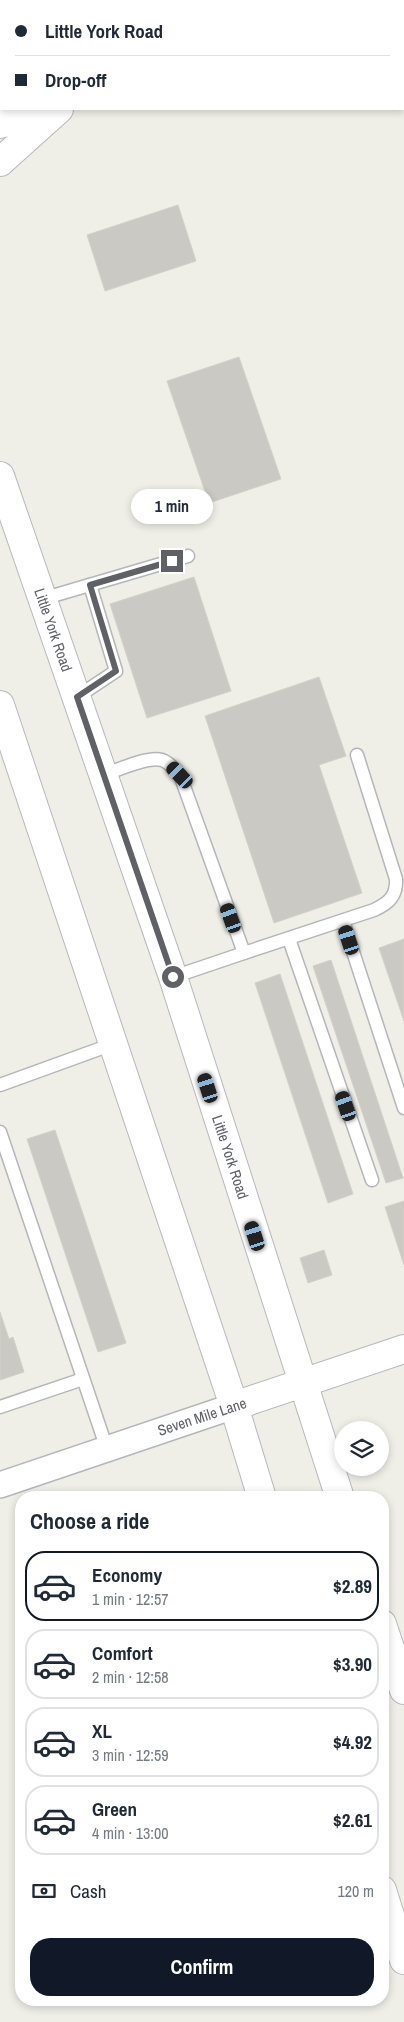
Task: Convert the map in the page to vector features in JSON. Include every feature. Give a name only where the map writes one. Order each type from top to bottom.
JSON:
[{"type":"main road","points":[[0,124],[58,110]]},
{"type":"main road","points":[[0,162],[58,110]]},
{"type":"main road","name":"Little York Road","points":[[0,476],[173,977],[338,1491]]},
{"type":"main road","points":[[0,706],[234,1406],[260,1491]]},
{"type":"main road","name":"Seven Mile Lane","points":[[234,1406],[404,1349]]},
{"type":"main road","points":[[389,1645],[404,1690]]},
{"type":"main road","points":[[389,1912],[404,1960]]},
{"type":"street","name":"Seven Mile Lane","points":[[0,1485],[234,1406]]},
{"type":"lane","points":[[42,599],[188,556]]},
{"type":"lane","points":[[77,697],[116,671],[90,585]]},
{"type":"lane","points":[[173,977],[374,910],[386,904],[393,897],[397,887],[396,879],[357,755]]},
{"type":"lane","points":[[104,775],[144,761],[161,760],[170,765],[180,775],[244,953]]},
{"type":"lane","points":[[343,921],[404,1108]]},
{"type":"lane","points":[[289,938],[372,1180]]},
{"type":"lane","points":[[0,1085],[113,1044]]},
{"type":"lane","points":[[0,1132],[107,1449]]},
{"type":"lane","points":[[0,1407],[83,1380]]},
{"type":"building","points":[[178,205],[196,261],[105,291],[87,235]]},
{"type":"building","points":[[239,357],[281,479],[209,503],[167,381]]},
{"type":"building","points":[[194,577],[231,691],[147,718],[110,604]]},
{"type":"building","points":[[319,677],[346,756],[319,765],[362,893],[274,923],[205,716]]},
{"type":"building","points":[[404,939],[404,1021],[379,948]]},
{"type":"building","points":[[331,960],[403,1178],[386,1183],[313,966]]},
{"type":"building","points":[[280,974],[353,1194],[328,1203],[255,983]]},
{"type":"building","points":[[55,1130],[126,1343],[98,1352],[27,1139]]},
{"type":"building","points":[[404,1201],[404,1265],[385,1207]]},
{"type":"building","points":[[324,1250],[332,1275],[308,1283],[300,1258]]},
{"type":"building","points":[[0,1312],[9,1339],[13,1337],[24,1372],[0,1380]]},
{"type":"route","points":[[172,561],[90,585],[116,671],[77,697],[173,977]]}]
